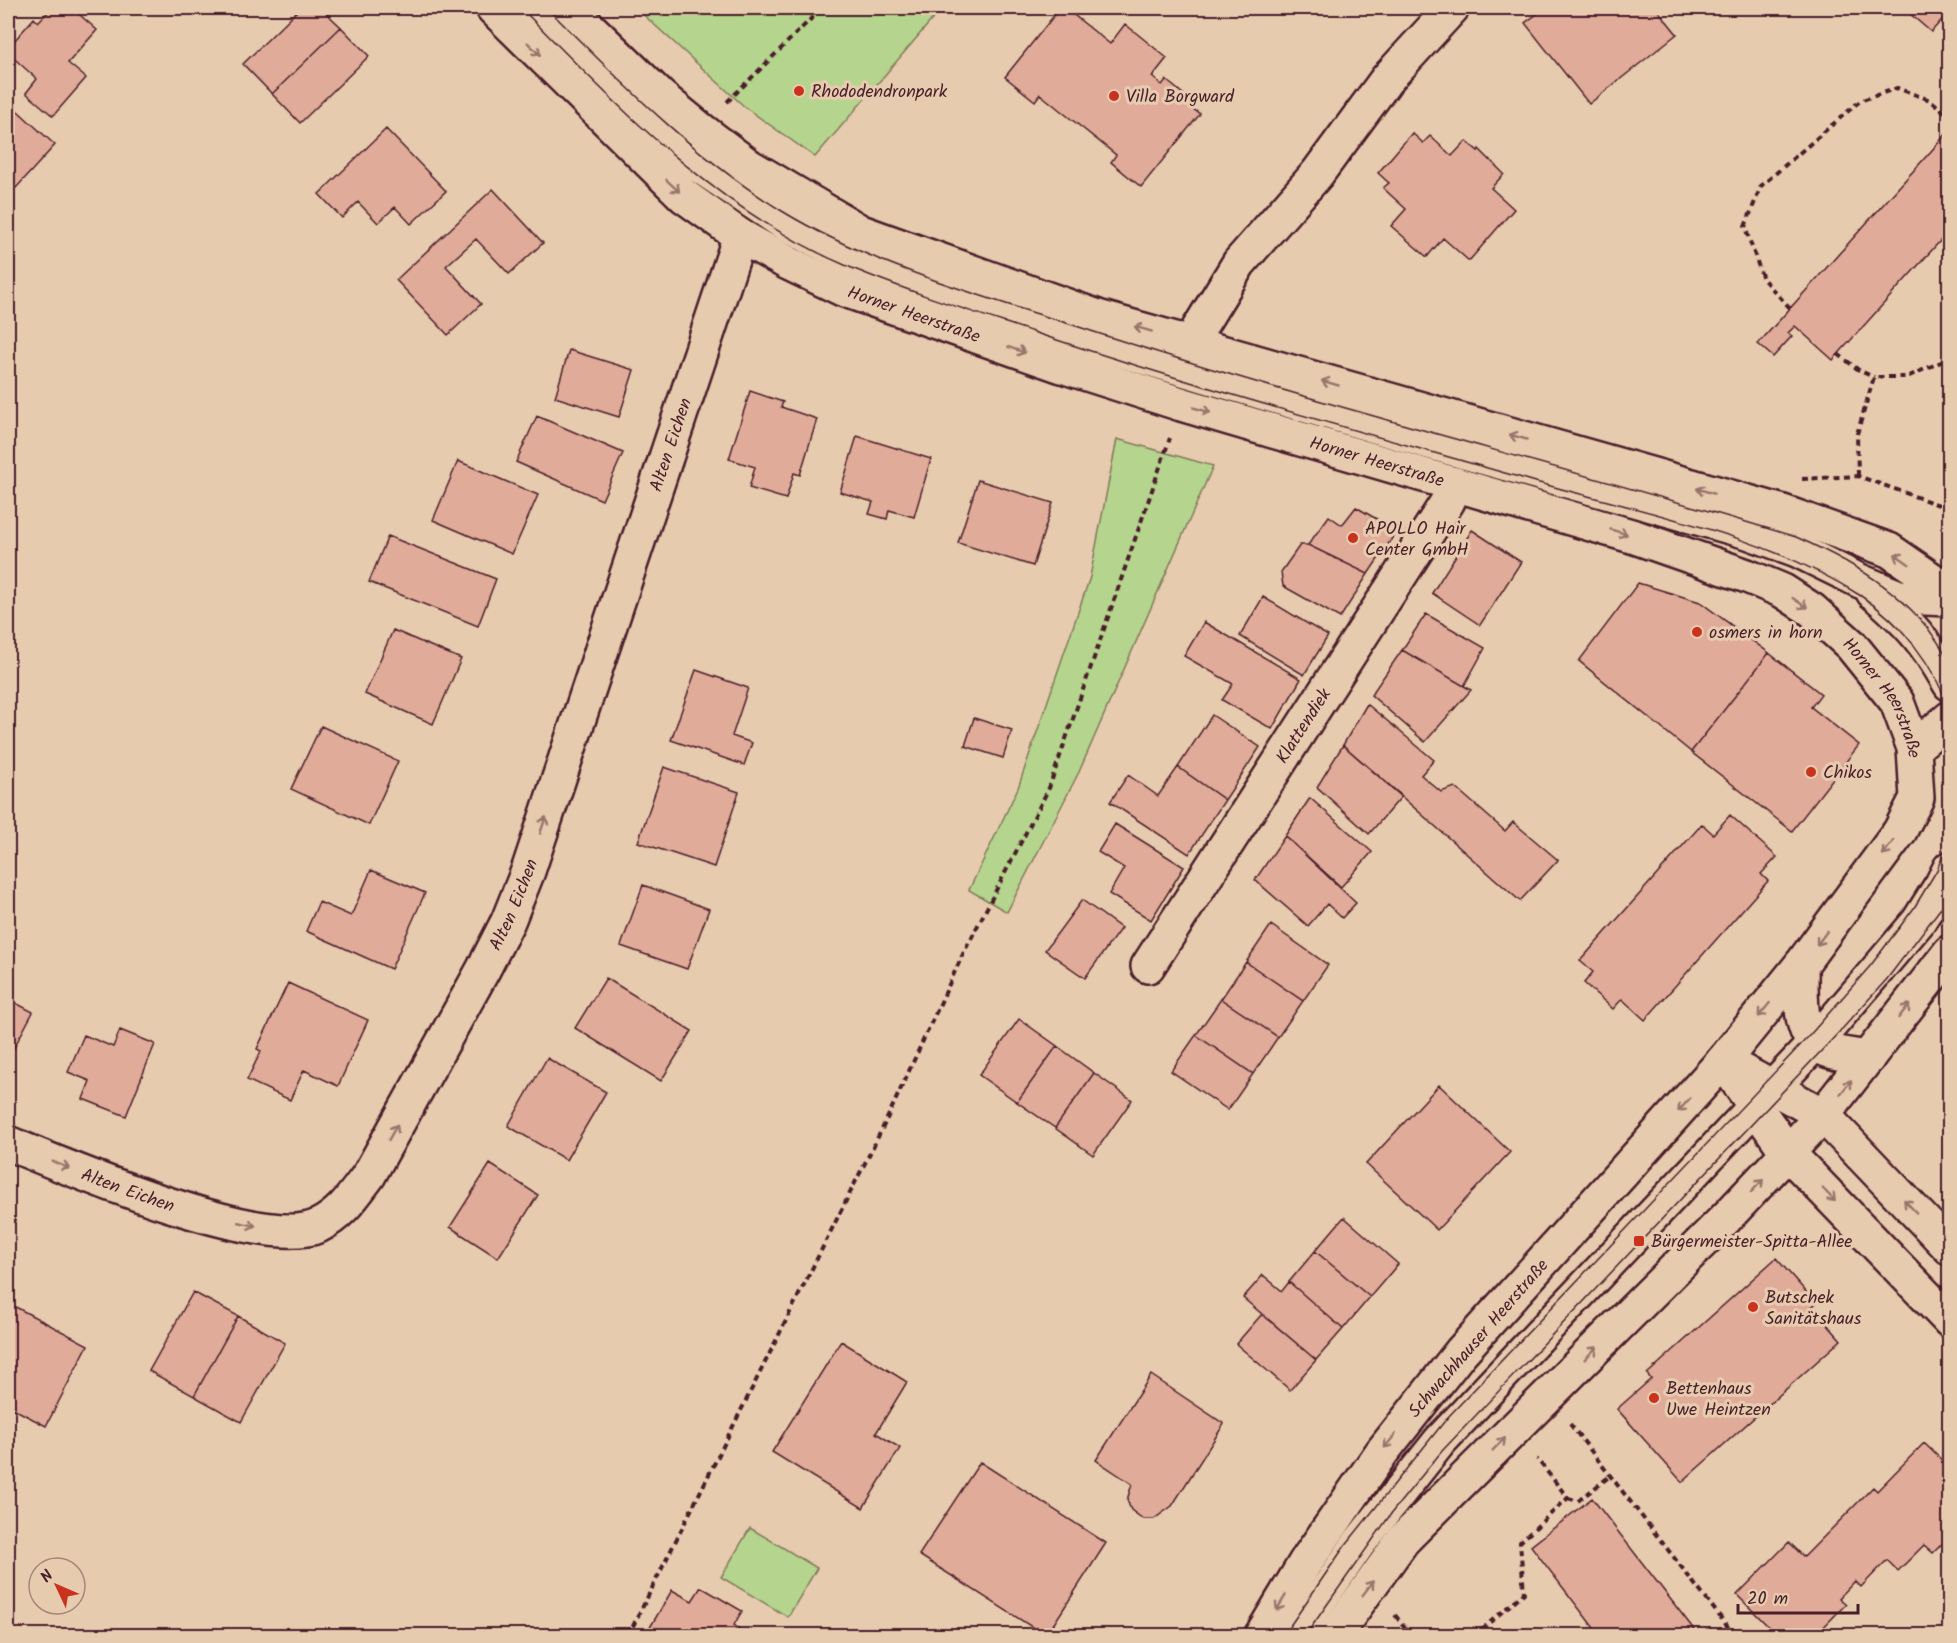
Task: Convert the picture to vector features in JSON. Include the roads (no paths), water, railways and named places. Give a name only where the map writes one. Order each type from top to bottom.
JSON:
[{"type":"main road","name":"Horner Heerstraße","points":[[493,8],[684,196],[740,236],[842,289],[1181,404],[1635,537],[1747,576],[1782,591],[1812,610],[1851,645],[1886,686],[1900,710],[1914,748],[1917,798],[1900,831],[1801,965],[1723,1061]]},
{"type":"main road","points":[[534,8],[613,87],[695,163],[787,225],[849,257],[1076,337],[1425,441],[1748,532],[1797,550],[1899,597],[1950,599]]},
{"type":"main road","points":[[569,8],[660,97],[700,129],[749,166],[861,232],[1098,316],[1762,506],[1889,550],[1950,592]]},
{"type":"main road","points":[[1190,343],[1239,263],[1317,174],[1387,79],[1452,8]]},
{"type":"main road","name":"Alten Eichen","points":[[8,1143],[111,1186],[216,1218],[277,1231],[316,1227],[344,1209],[369,1175],[508,921],[528,871],[740,236]]},
{"type":"main road","name":"Klattendiek","points":[[1148,966],[1442,511],[1455,484]]},
{"type":"main road","points":[[1860,581],[1901,615],[1928,646],[1950,684]]},
{"type":"main road","points":[[1914,748],[1950,718]]},
{"type":"main road","points":[[1295,1635],[1359,1543],[1440,1441],[1815,1043],[1918,922],[1950,868]]},
{"type":"main road","points":[[1334,1635],[1403,1540],[1788,1153],[1823,1115],[1950,952]]},
{"type":"main road","points":[[1801,965],[1804,1018],[1809,1036],[1815,1043],[1833,1052],[1868,1058]]},
{"type":"main road","points":[[1723,1061],[1764,1097],[1823,1115],[1950,1248]]},
{"type":"main road","name":"Schwachhauser Heerstraße","points":[[1261,1635],[1305,1563],[1382,1452],[1461,1352],[1723,1061]]},
{"type":"main road","points":[[1764,1097],[1788,1153],[1950,1321]]},
{"type":"tram line","points":[[521,8],[632,118],[671,153],[754,216],[799,243],[847,266],[893,284],[1094,352],[1342,427],[1700,526],[1783,556],[1823,574],[1861,596],[1890,619],[1915,646],[1926,662],[1950,711]]},
{"type":"tram line","points":[[547,8],[602,63],[688,142],[749,190],[817,231],[930,279],[1173,357],[1796,537],[1842,559],[1884,586],[1921,620],[1950,662]]},
{"type":"tram line","points":[[1283,1636],[1344,1547],[1448,1417],[1809,1036],[1871,965],[1914,908],[1937,870],[1950,836]]},
{"type":"tram line","points":[[1305,1636],[1393,1511],[1442,1451],[1843,1028],[1887,979],[1950,896]]},
{"type":"place","name":"Rhododendronpark","points":[[799,91]]},
{"type":"place","name":"Villa Borgward","points":[[1114,96]]},
{"type":"place","name":"APOLLO Hair Center GmbH","points":[[1353,538]]},
{"type":"place","name":"osmers in horn","points":[[1697,632]]},
{"type":"place","name":"Chikos","points":[[1811,772]]},
{"type":"place","name":"Bürgermeister-Spitta-Allee","points":[[1639,1241]]},
{"type":"place","name":"Butschek Sanitätshaus","points":[[1753,1307]]},
{"type":"place","name":"Bettenhaus Uwe Heintzen","points":[[1654,1398]]}]
